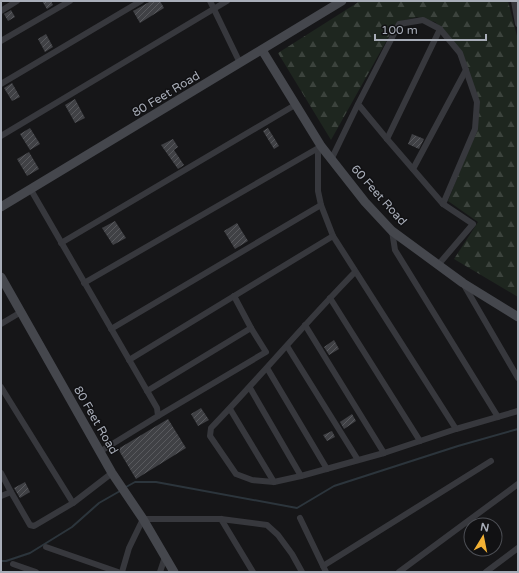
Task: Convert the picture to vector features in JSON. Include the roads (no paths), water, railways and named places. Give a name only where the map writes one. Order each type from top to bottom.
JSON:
[{"type":"street","points":[[1,11],[17,1]]},
{"type":"street","points":[[1,41],[70,1]]},
{"type":"street","points":[[1,84],[140,1]]},
{"type":"street","points":[[210,1],[240,63]]},
{"type":"street","points":[[1,136],[227,1]]},
{"type":"street","name":"80 Feet Road","points":[[1,207],[342,1]]},
{"type":"street","points":[[514,1],[518,24]]},
{"type":"street","points":[[331,160],[399,24],[423,20],[440,29],[460,53],[477,102],[475,129],[444,204]]},
{"type":"street","points":[[387,139],[440,29]]},
{"type":"street","name":"60 Feet Road","points":[[262,50],[319,147],[365,202],[392,231],[463,283],[518,317]]},
{"type":"street","points":[[413,169],[466,70]]},
{"type":"street","points":[[358,104],[444,204],[473,224],[438,265]]},
{"type":"street","points":[[61,243],[295,105]]},
{"type":"street","points":[[319,147],[318,176],[321,205],[333,236],[456,429]]},
{"type":"street","points":[[84,283],[319,147]]},
{"type":"street","points":[[31,190],[157,408],[158,416]]},
{"type":"street","points":[[110,328],[321,205]]},
{"type":"street","points":[[392,231],[395,250],[498,417]]},
{"type":"street","points":[[129,360],[333,236]]},
{"type":"street","points":[[355,272],[305,325],[250,388],[211,428],[210,436],[236,474],[252,480],[274,482],[301,476],[384,453],[456,429],[518,411]]},
{"type":"street","name":"80 Feet Road","points":[[1,277],[112,473],[174,572]]},
{"type":"street","points":[[463,283],[518,378]]},
{"type":"street","points":[[100,452],[266,352],[234,296]]},
{"type":"street","points":[[330,298],[420,441]]},
{"type":"street","points":[[1,324],[21,312]]},
{"type":"street","points":[[305,325],[384,453]]},
{"type":"street","points":[[146,391],[251,328]]},
{"type":"street","points":[[287,346],[358,460]]},
{"type":"street","points":[[267,368],[327,469]]},
{"type":"street","points":[[1,387],[73,502]]},
{"type":"street","points":[[250,388],[301,476]]},
{"type":"street","points":[[230,409],[274,482]]},
{"type":"street","points":[[322,566],[491,461]]},
{"type":"street","points":[[1,473],[30,525],[34,526],[73,502],[112,473]]},
{"type":"street","points":[[399,572],[518,484]]},
{"type":"street","points":[[1,496],[11,492]]},
{"type":"street","points":[[300,518],[326,572]]},
{"type":"street","points":[[122,572],[129,548],[142,519],[221,519],[266,525],[278,535],[292,554],[302,572]]},
{"type":"street","points":[[221,519],[254,572]]},
{"type":"street","points":[[46,548],[118,572]]},
{"type":"street","points":[[486,572],[518,548]]},
{"type":"street","points":[[160,572],[166,557]]},
{"type":"street","points":[[13,564],[36,572]]},
{"type":"waterway","points":[[126,487],[135,482],[156,482],[297,508],[334,486],[458,446],[518,429]]},
{"type":"waterway","points":[[1,561],[6,561],[30,553],[72,527],[99,503],[120,491]]}]
